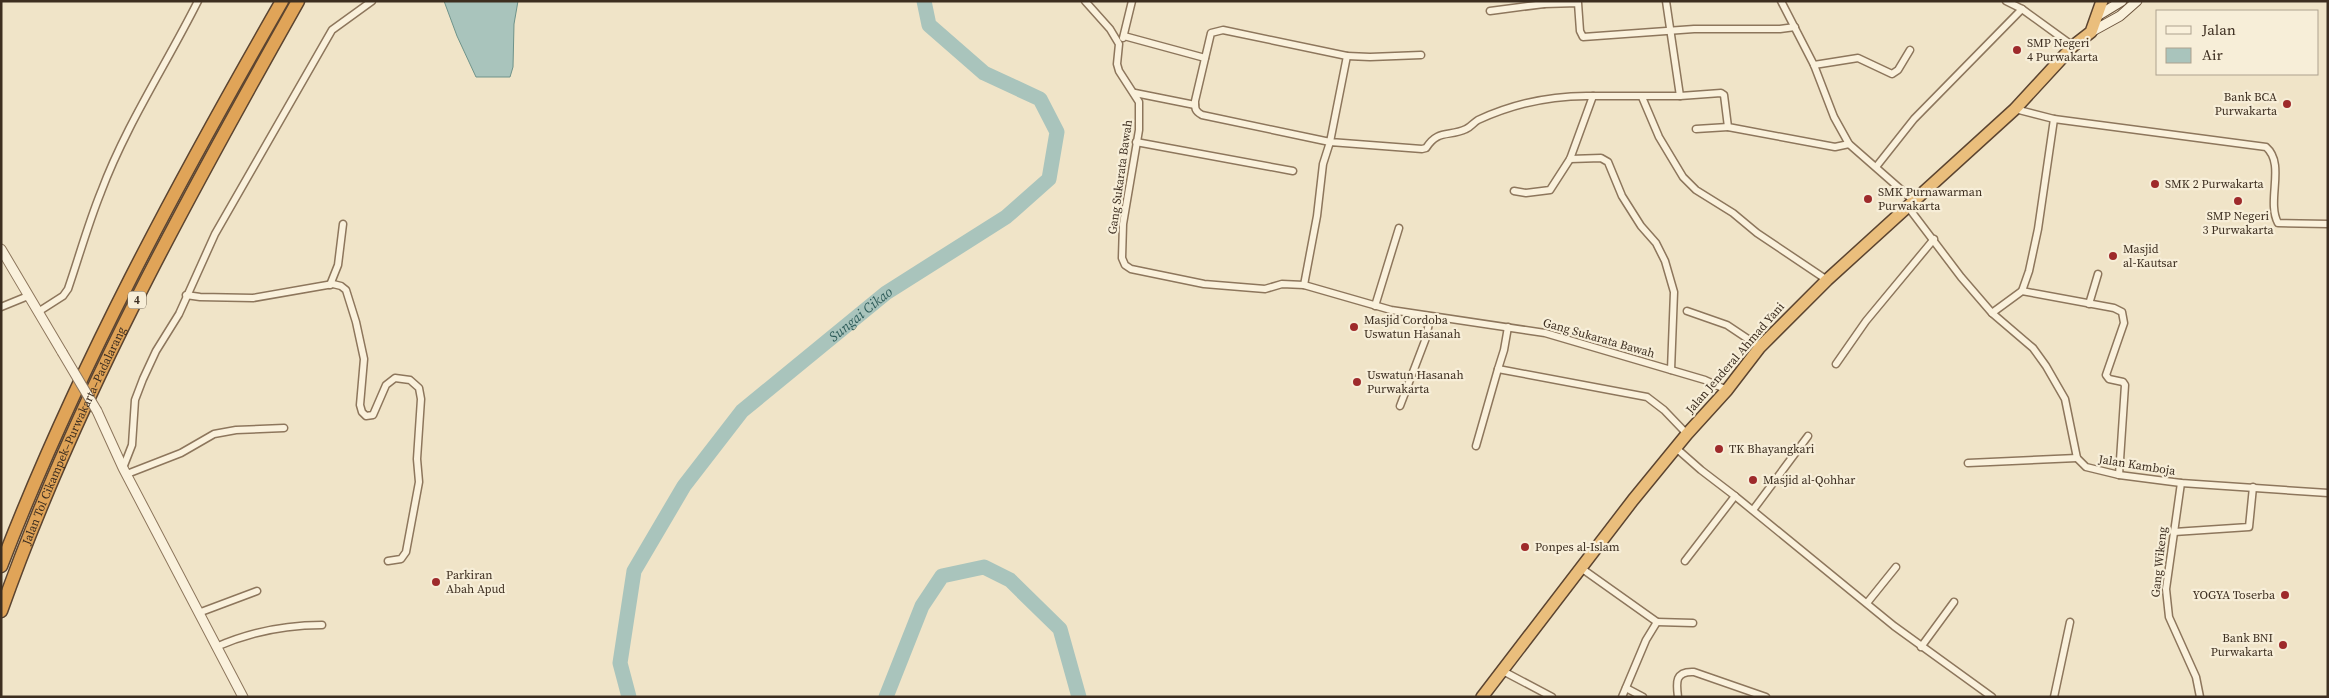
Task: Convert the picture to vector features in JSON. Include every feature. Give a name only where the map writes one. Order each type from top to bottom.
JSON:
[{"type":"highway","name":"Jalan Tol Cikampek–Purwakarta–Padalarang","points":[[1,566],[32,488],[80,379],[173,193],[282,1]]},
{"type":"highway","name":"Jalan Tol Cikampek–Purwakarta–Padalarang","points":[[1,610],[46,494],[94,386],[187,200],[298,1]]},
{"type":"highway","name":"Jalan Jenderal Ahmad Yani","points":[[1482,697],[1633,500],[1680,452],[1686,434],[1726,390],[1760,347],[1826,280],[2014,109],[2073,46],[2091,32],[2102,1]]},
{"type":"street","points":[[38,312],[63,296],[68,289],[101,191],[114,161],[139,109],[171,55],[198,1]]},
{"type":"street","points":[[125,471],[132,445],[135,400],[156,351],[179,314],[215,234],[327,38],[339,24],[362,10],[372,1]]},
{"type":"street","points":[[1085,1],[1110,29],[1119,44],[1124,36],[1132,1]]},
{"type":"street","points":[[1666,1],[1680,96]]},
{"type":"street","points":[[1781,1],[1814,65],[1834,117],[1849,144],[1876,167],[1911,204],[1961,277],[1992,313],[2033,348],[2065,399],[2077,458],[1968,463]]},
{"type":"street","points":[[2006,1],[2022,9],[2073,46]]},
{"type":"street","points":[[2098,15],[2122,1]]},
{"type":"street","name":"Jalan Jenderal Ahmad Yani","points":[[2091,32],[2120,16],[2137,1]]},
{"type":"street","points":[[1490,11],[1544,2],[1578,3],[1580,32],[1583,36],[1694,29],[1780,29],[1795,27]]},
{"type":"street","points":[[1876,167],[1914,118],[2022,9]]},
{"type":"street","points":[[1421,55],[1347,56],[1217,30],[1211,33],[1195,105],[1197,113],[1202,115],[1330,142],[1422,149],[1426,148],[1434,138],[1464,130],[1476,121],[1520,104],[1554,97],[1642,97],[1722,93],[1728,127]]},
{"type":"street","points":[[1124,36],[1206,58]]},
{"type":"street","name":"Gang Sukarata Bawah","points":[[1119,44],[1117,64],[1135,93],[1140,111],[1123,224],[1122,258],[1125,265],[1131,269],[1204,284],[1265,289],[1282,284],[1304,285],[1375,306],[1430,318],[1508,327],[1562,338],[1705,380],[1726,390]]},
{"type":"street","points":[[1814,65],[1858,58],[1892,74],[1898,70],[1910,50]]},
{"type":"street","points":[[1304,285],[1317,216],[1323,164],[1330,142],[1347,56]]},
{"type":"street","points":[[1135,93],[1195,105]]},
{"type":"street","points":[[1514,191],[1526,193],[1548,191],[1570,158],[1593,96]]},
{"type":"street","points":[[1642,97],[1659,138],[1683,177],[1696,190],[1733,213],[1757,233],[1826,280]]},
{"type":"street","points":[[2014,109],[2054,119],[2266,146],[2274,157],[2274,206],[2275,218],[2278,223],[2328,224]]},
{"type":"street","points":[[1992,313],[2022,292],[2029,271],[2038,229],[2054,119]]},
{"type":"street","points":[[1696,129],[1728,127],[1827,146],[1849,144]]},
{"type":"street","points":[[1136,142],[1293,171]]},
{"type":"street","points":[[1570,158],[1601,158],[1608,162],[1622,196],[1641,226],[1656,243],[1665,260],[1674,292],[1671,370]]},
{"type":"street","points":[[330,285],[338,265],[343,224]]},
{"type":"street","points":[[1375,306],[1399,228]]},
{"type":"street","points":[[1836,364],[1866,321],[1934,239]]},
{"type":"street","points":[[1,249],[97,411],[125,471],[201,612],[216,647],[243,697]]},
{"type":"street","points":[[2090,304],[2098,274]]},
{"type":"street","points":[[186,295],[253,298],[330,285],[342,286],[346,290],[356,322],[364,359],[360,405],[364,415],[369,416],[375,412],[386,385],[395,378],[410,380],[419,388],[421,399],[416,459],[419,482],[406,552],[401,559],[388,561]]},
{"type":"street","points":[[2022,292],[2119,310],[2124,319],[2106,375],[2107,378],[2123,382],[2126,385],[2119,475]]},
{"type":"street","points":[[1,306],[28,296]]},
{"type":"street","points":[[1687,311],[1726,325],[1760,347]]},
{"type":"street","points":[[1400,406],[1424,344],[1430,318]]},
{"type":"street","points":[[1476,446],[1504,350],[1508,327]]},
{"type":"street","points":[[1498,369],[1648,397],[1664,410],[1686,434]]},
{"type":"street","points":[[125,471],[181,452],[214,434],[236,430],[284,428]]},
{"type":"street","points":[[1753,510],[1808,436]]},
{"type":"street","points":[[1680,452],[1921,647],[1992,697]]},
{"type":"street","name":"Jalan Kamboja","points":[[2077,458],[2086,467],[2119,475],[2181,483],[2328,493]]},
{"type":"street","name":"Gang Wikeng","points":[[2181,483],[2166,589],[2166,606],[2168,617],[2196,677],[2200,697]]},
{"type":"street","points":[[2174,532],[2249,527],[2252,487]]},
{"type":"street","points":[[1685,561],[1735,496]]},
{"type":"street","points":[[1866,603],[1896,567]]},
{"type":"street","points":[[1582,568],[1657,622],[1693,623]]},
{"type":"street","points":[[201,612],[257,591]]},
{"type":"street","points":[[1921,647],[1954,602]]},
{"type":"street","points":[[1622,697],[1646,640],[1657,622]]},
{"type":"street","points":[[2054,697],[2070,622]]},
{"type":"street","points":[[216,647],[235,639],[271,629],[288,626],[322,625]]},
{"type":"street","points":[[1501,670],[1552,697]]},
{"type":"street","points":[[1678,697],[1676,682],[1680,675],[1685,672],[1694,672],[1766,697]]},
{"type":"street","points":[[1626,688],[1643,697]]},
{"type":"water","points":[[444,1],[518,1],[514,24],[513,67],[510,77],[476,77],[457,36]]},
{"type":"waterway","name":"Sungai Cikao","points":[[629,697],[620,663],[634,571],[684,486],[742,411],[886,293],[1006,217],[1049,179],[1057,132],[1040,99],[984,73],[929,25],[924,1]]},
{"type":"waterway","name":"Sungai Cikao","points":[[886,697],[922,606],[942,576],[984,567],[1010,580],[1060,629],[1079,697]]},
{"type":"place","name":"SMP Negeri 4 Purwakarta","points":[[2017,50]]},
{"type":"place","name":"Bank BCA Purwakarta","points":[[2287,104]]},
{"type":"place","name":"SMK 2 Purwakarta","points":[[2155,184]]},
{"type":"place","name":"SMK Purnawarman Purwakarta","points":[[1868,199]]},
{"type":"place","name":"SMP Negeri 3 Purwakarta","points":[[2238,201]]},
{"type":"place","name":"Masjid al-Kautsar","points":[[2113,256]]},
{"type":"place","name":"Masjid Cordoba Uswatun Hasanah","points":[[1354,327]]},
{"type":"place","name":"Uswatun Hasanah Purwakarta","points":[[1357,382]]},
{"type":"place","name":"TK Bhayangkari","points":[[1719,449]]},
{"type":"place","name":"Masjid al-Qohhar","points":[[1753,480]]},
{"type":"place","name":"Ponpes al-Islam","points":[[1525,547]]},
{"type":"place","name":"Parkiran Abah Apud","points":[[436,582]]},
{"type":"place","name":"YOGYA Toserba","points":[[2285,595]]},
{"type":"place","name":"Bank BNI Purwakarta","points":[[2283,645]]}]
